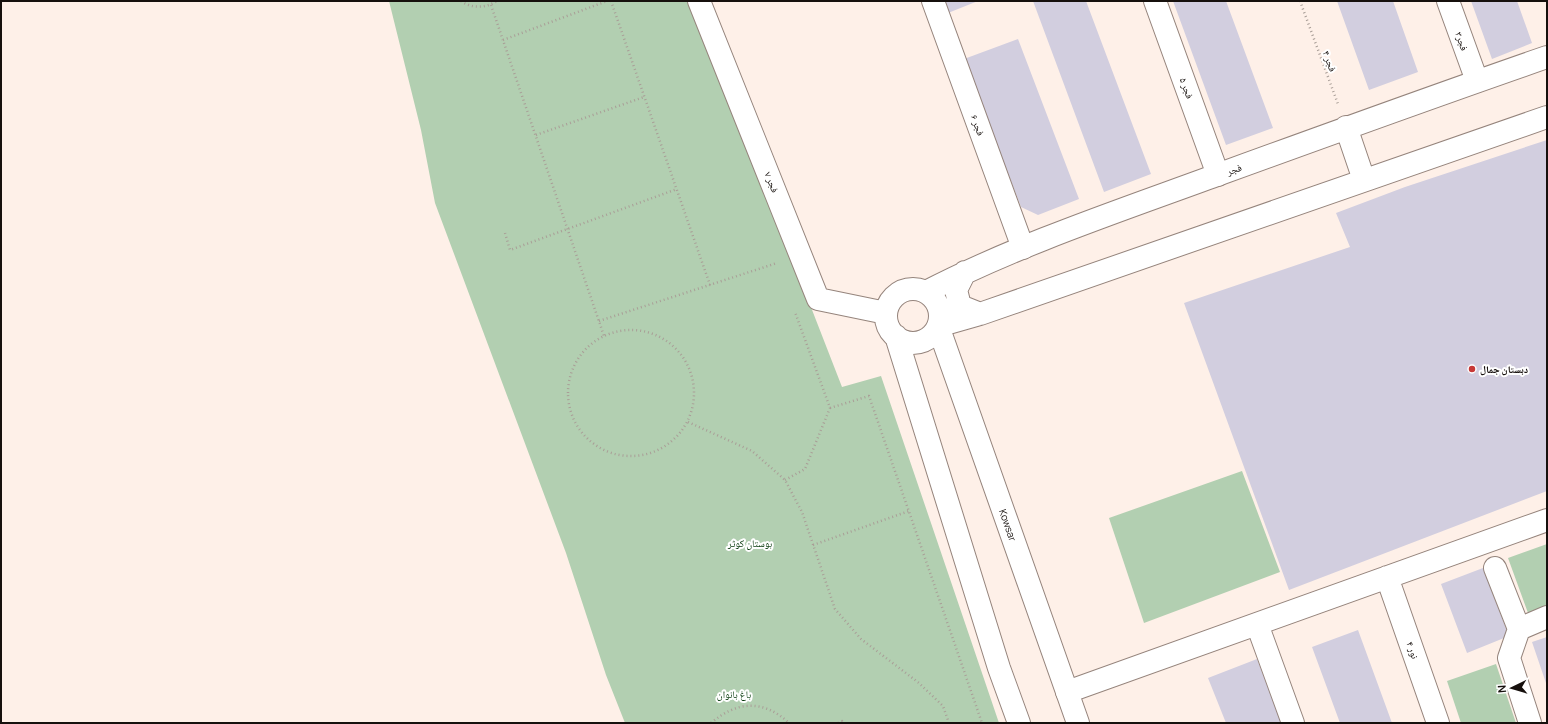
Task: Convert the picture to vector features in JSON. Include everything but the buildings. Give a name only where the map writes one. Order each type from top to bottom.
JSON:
[{"type":"street","name":"فجر ۷","points":[[699,1],[818,299],[886,313]]},
{"type":"street","name":"فجر ۶","points":[[933,1],[1023,248]]},
{"type":"street","name":"فجر ۵","points":[[1155,1],[1218,175]]},
{"type":"street","name":"فجر۳","points":[[1448,1],[1477,81]]},
{"type":"street","name":"فجر","points":[[926,292],[965,272],[1143,202],[1346,127],[1547,57]]},
{"type":"street","points":[[938,326],[980,314],[1547,117]]},
{"type":"street","points":[[1346,127],[1364,180]]},
{"type":"street","points":[[965,272],[956,290],[960,306],[980,314]]},
{"type":"street","points":[[909,289],[918,289],[926,292],[937,303],[940,318],[938,326],[933,334],[925,340],[915,343],[905,341],[896,336],[887,322],[886,313],[889,304],[894,297],[909,289]]},
{"type":"street","name":"Kowsar","points":[[938,326],[1078,723]]},
{"type":"street","points":[[896,336],[996,661],[1019,723]]},
{"type":"street","points":[[1067,692],[1547,520]]},
{"type":"street","points":[[1495,568],[1520,629],[1509,658],[1530,723]]},
{"type":"street","name":"نور ۴","points":[[1387,577],[1438,723]]},
{"type":"street","points":[[1520,629],[1547,617]]},
{"type":"street","points":[[1257,624],[1293,723]]},
{"type":"path","points":[[461,1],[471,6],[481,7],[491,5],[497,1]]},
{"type":"path","points":[[503,40],[607,1]]},
{"type":"path","points":[[611,1],[710,285]]},
{"type":"path","name":"فجر ۴","points":[[1300,1],[1346,127]]},
{"type":"path","points":[[491,5],[604,336]]},
{"type":"path","points":[[536,135],[644,97]]},
{"type":"path","points":[[505,233],[510,250],[677,189]]},
{"type":"path","points":[[599,321],[778,263],[780,270]]},
{"type":"path","points":[[785,480],[805,469],[830,408],[793,306]]},
{"type":"path","points":[[635,329],[656,334],[673,345],[686,362],[693,381],[694,402],[688,422],[675,439],[657,451],[638,456],[617,455],[597,447],[581,433],[571,415],[567,394],[570,373],[580,354],[595,340],[604,336],[614,331],[635,329]]},
{"type":"path","points":[[830,408],[869,396],[982,723]]},
{"type":"path","points":[[688,422],[752,451],[785,480],[802,512],[835,609],[861,638],[919,683],[943,706],[949,723]]},
{"type":"path","points":[[813,545],[909,511]]},
{"type":"path","points":[[711,723],[725,712],[741,706],[759,706],[775,712],[789,723]]},
{"type":"path","points":[[838,723],[842,723]]},
{"type":"green space","name":"بوستان کوثر","points":[[389,1],[692,1],[842,387],[881,376],[999,723],[625,723],[606,675],[566,553],[435,203],[421,130]]},
{"type":"green space","points":[[1242,471],[1280,572],[1144,623],[1109,518]]},
{"type":"green space","points":[[1547,544],[1547,606],[1528,613],[1508,558]]},
{"type":"green space","points":[[1496,664],[1516,723],[1461,723],[1447,681]]},
{"type":"place","name":"دبستان جمال","points":[[1472,369]]},
{"type":"park label","name":"باغ بانوان","points":[[734,694]]}]
